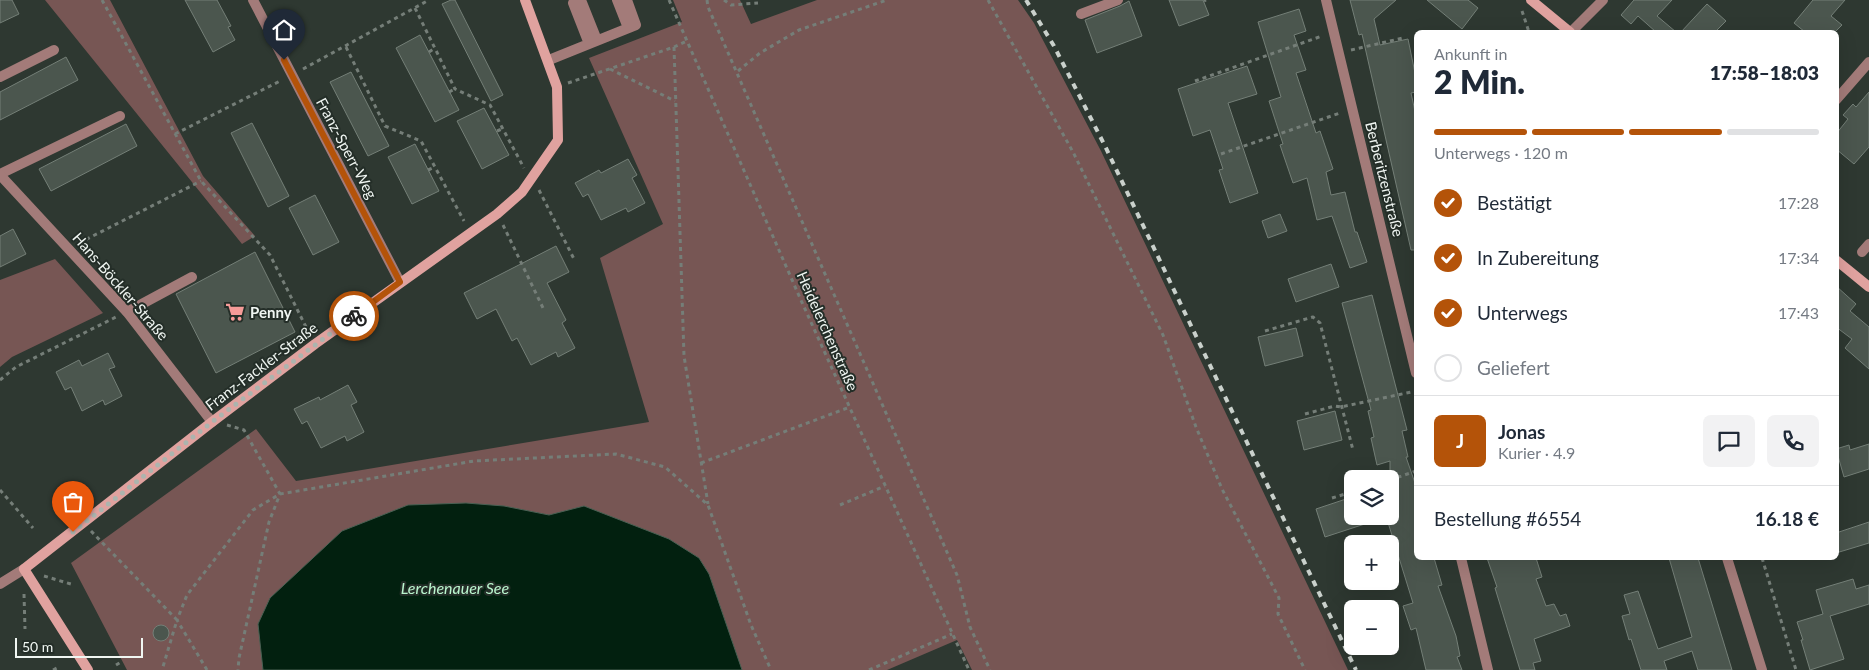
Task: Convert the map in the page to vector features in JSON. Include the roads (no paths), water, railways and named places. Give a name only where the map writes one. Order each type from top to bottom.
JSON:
[{"type":"street","name":"Franz-Sperr-Weg","points":[[253,0],[400,282]]},
{"type":"street","name":"Franz-Fackler-Straße","points":[[24,569],[315,344],[497,214],[522,192],[558,140],[557,87],[549,60],[525,0]]},
{"type":"street","points":[[617,0],[628,28]]},
{"type":"street","points":[[549,60],[636,25],[626,0]]},
{"type":"street","points":[[1081,14],[1118,0]]},
{"type":"street","name":"Berberitzenstraße","points":[[1326,0],[1414,365]]},
{"type":"street","points":[[1531,0],[1568,30]]},
{"type":"street","points":[[1572,30],[1603,0]]},
{"type":"street","points":[[577,1],[593,42]]},
{"type":"street","points":[[0,77],[54,50]]},
{"type":"street","points":[[1839,97],[1869,62]]},
{"type":"street","points":[[0,174],[120,116]]},
{"type":"street","name":"Hans-Böckler-Straße","points":[[0,174],[127,312],[212,422]]},
{"type":"street","points":[[1839,263],[1869,287]]},
{"type":"street","points":[[127,312],[192,277]]},
{"type":"street","points":[[1461,560],[1488,670]]},
{"type":"street","points":[[1728,560],[1762,670]]},
{"type":"street","points":[[0,584],[24,569],[88,670]]},
{"type":"water","name":"Lerchenauer See","points":[[466,503],[504,506],[549,515],[584,506],[669,539],[699,558],[709,574],[742,670],[263,670],[258,624],[270,598],[342,531],[408,505]]},
{"type":"railway","points":[[1026,0],[1054,46],[1105,146],[1356,670]]},
{"type":"place","name":"Penny","points":[[235,312]]}]
